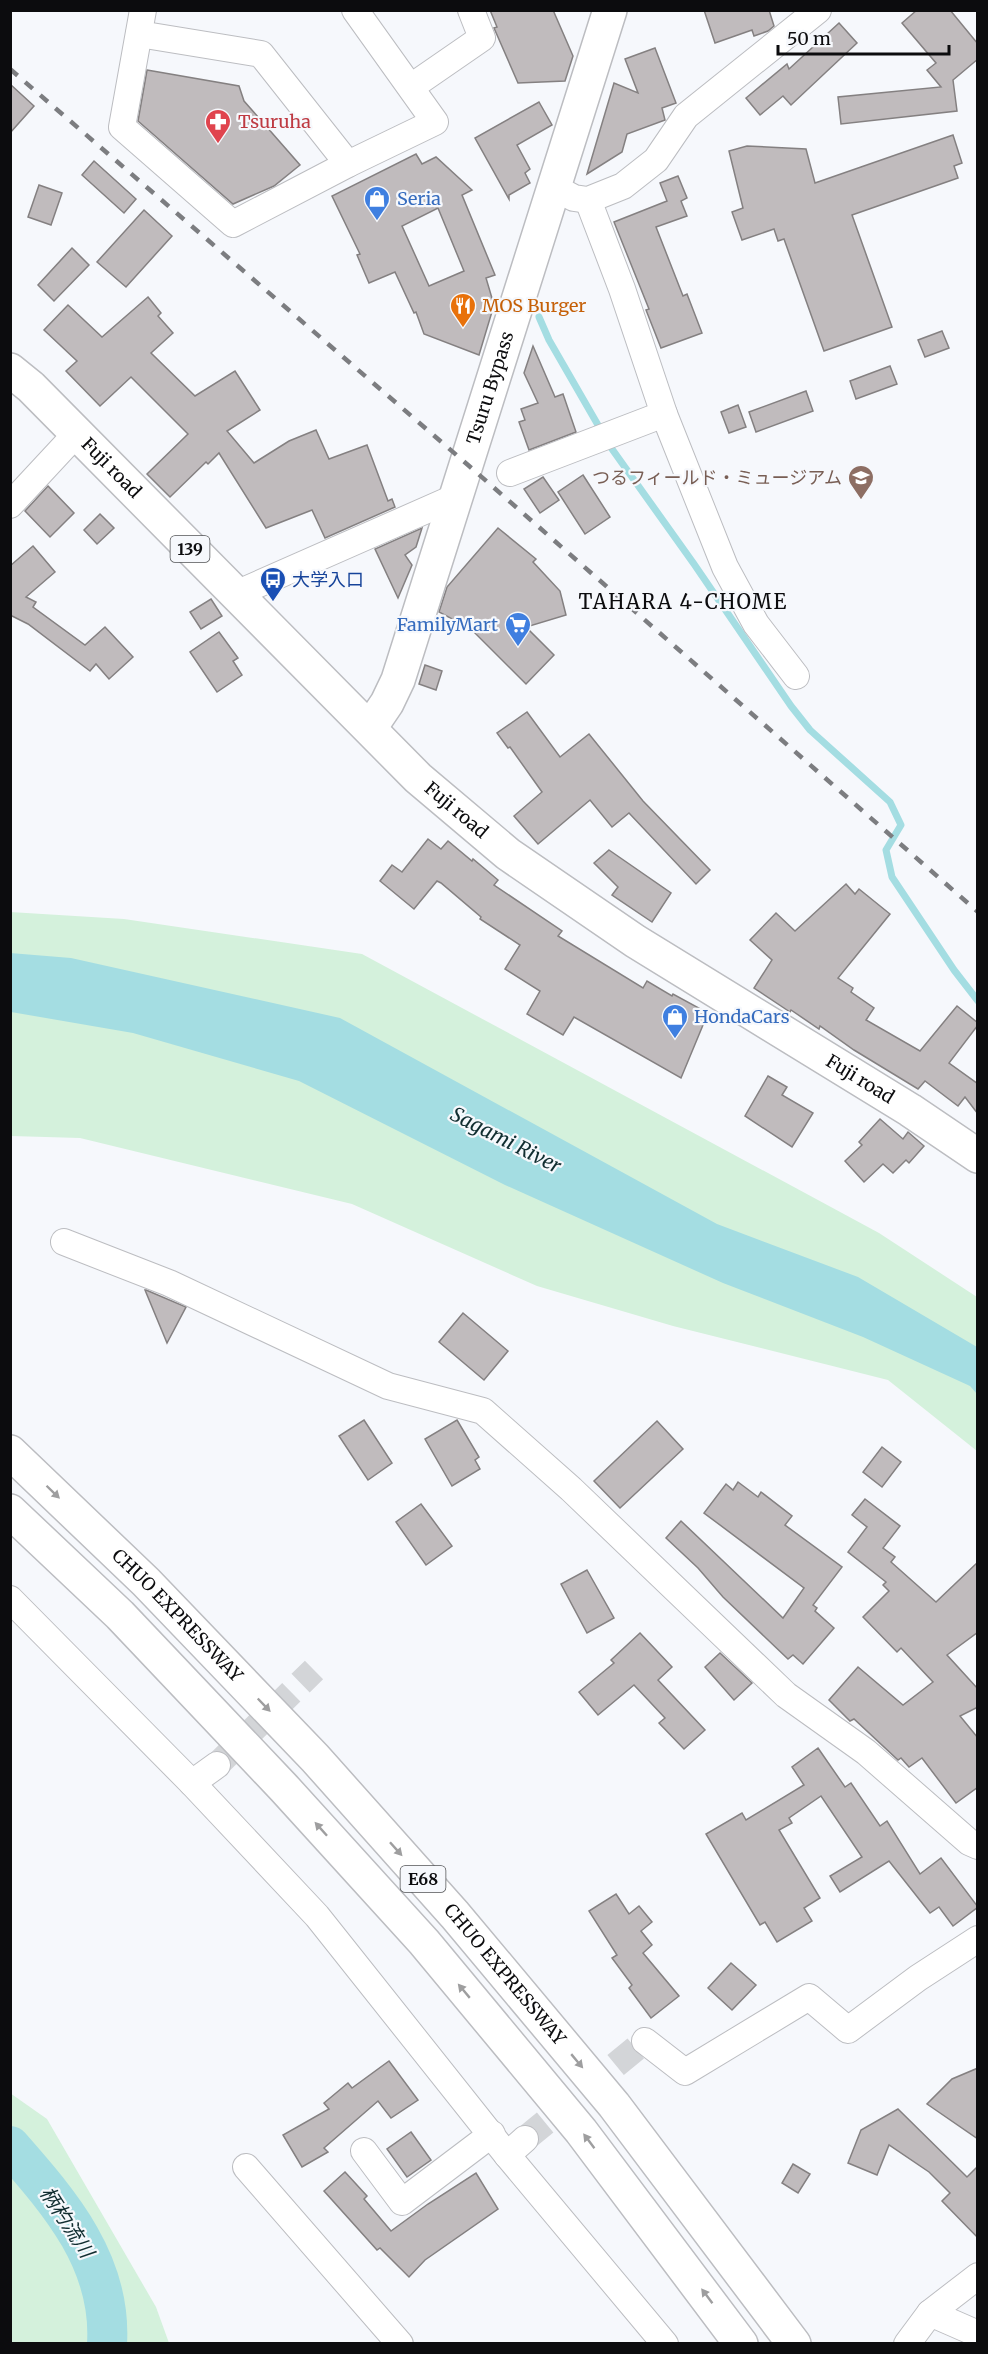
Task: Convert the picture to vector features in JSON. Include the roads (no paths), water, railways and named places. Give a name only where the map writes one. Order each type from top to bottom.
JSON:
[{"type":"highway","name":"Tsuru Bypass","points":[[370,728],[387,704],[398,680],[610,10]]},
{"type":"highway","name":"Fuji road","points":[[17,381],[76,434],[418,778],[508,854],[635,941],[910,1110],[978,1156]]},
{"type":"highway","name":"CHUO EXPRESSWAY","points":[[10,1452],[146,1582],[307,1750],[455,1915],[614,2105],[794,2343]]},
{"type":"highway","name":"E68","points":[[10,1511],[120,1615],[284,1788],[424,1942],[581,2131],[741,2343]]},
{"type":"street","points":[[348,164],[261,54],[141,22],[122,127],[233,224],[435,122],[355,10]]},
{"type":"street","points":[[411,87],[482,38],[471,10]]},
{"type":"street","points":[[555,188],[573,198],[588,200],[623,186],[656,160],[686,116],[818,10]]},
{"type":"street","points":[[588,200],[622,289],[664,414],[725,567],[756,624],[796,676]]},
{"type":"street","points":[[510,473],[664,414]]},
{"type":"street","points":[[10,505],[76,434]]},
{"type":"street","points":[[236,594],[456,497]]},
{"type":"street","points":[[64,1242],[169,1282],[388,1386],[483,1411],[571,1489],[786,1695],[866,1752],[975,1841]]},
{"type":"street","points":[[10,1599],[192,1783],[317,1916],[492,2134],[516,2147],[665,2343]]},
{"type":"street","points":[[192,1783],[217,1765]]},
{"type":"street","points":[[645,2041],[685,2072],[809,1997],[849,2030],[918,1978],[978,1938]]},
{"type":"street","points":[[364,2151],[402,2202],[492,2134]]},
{"type":"street","points":[[246,2167],[400,2343]]},
{"type":"street","points":[[907,2343],[930,2313],[978,2276]]},
{"type":"street","points":[[930,2313],[978,2334]]},
{"type":"water","name":"Sagami River","points":[[10,953],[71,958],[340,1018],[717,1224],[858,1277],[977,1347],[977,1394],[970,1386],[863,1337],[723,1283],[505,1185],[299,1081],[133,1033],[11,1012]]},
{"type":"waterway","points":[[539,317],[549,340],[602,432]]},
{"type":"waterway","points":[[607,442],[791,706],[810,730],[890,802],[901,825],[886,850],[892,877],[954,970],[978,1001]]},
{"type":"waterway","name":"柄杓流川","points":[[10,2146],[64,2213],[92,2261],[101,2287],[106,2315],[107,2344]]},
{"type":"tunnel","points":[[217,1765],[314,1670]]},
{"type":"tunnel","points":[[525,2139],[645,2041]]},
{"type":"railway","points":[[10,69],[468,465],[978,912]]},
{"type":"place","name":"Tsuruha","points":[[218,145]]},
{"type":"place","name":"Seria","points":[[377,222]]},
{"type":"place","name":"MOS Burger","points":[[463,329]]},
{"type":"place","name":"つるフィールド・ミュージアム","points":[[861,501]]},
{"type":"place","name":"大学入口","points":[[273,603]]},
{"type":"place","name":"FamilyMart","points":[[518,648]]},
{"type":"place","name":"HondaCars","points":[[675,1040]]},
{"type":"district","name":"TAHARA 4-CHOME","points":[[683,602]]}]
